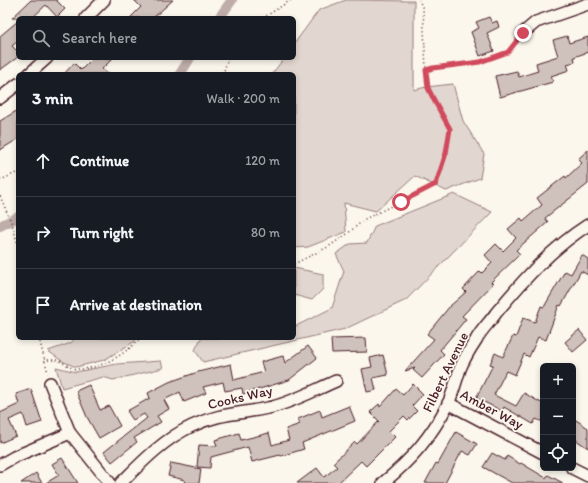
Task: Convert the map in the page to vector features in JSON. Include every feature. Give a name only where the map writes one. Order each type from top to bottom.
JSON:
[{"type":"street","points":[[88,16],[104,0]]},
{"type":"street","points":[[523,33],[536,22],[588,4]]},
{"type":"street","points":[[31,72],[45,60]]},
{"type":"street","points":[[0,98],[16,86]]},
{"type":"street","name":"Filbert Avenue","points":[[383,483],[405,464],[420,448],[435,426],[448,403],[461,368],[477,338],[504,303],[549,254],[573,234],[588,225]]},
{"type":"street","name":"Cooks Way","points":[[121,483],[168,440],[191,427],[216,417],[269,408],[336,381]]},
{"type":"street","points":[[50,383],[70,433],[110,483]]},
{"type":"street","name":"Amber Way","points":[[448,403],[540,451]]},
{"type":"street","points":[[0,465],[14,457],[70,433]]},
{"type":"street","points":[[576,470],[588,476]]},
{"type":"path","points":[[266,16],[292,0]]},
{"type":"path","points":[[296,263],[328,247],[347,234],[365,218],[436,184],[446,153],[450,129],[428,88],[423,9],[419,0]]},
{"type":"path","points":[[426,70],[480,62],[508,52],[523,33]]},
{"type":"path","points":[[223,72],[227,60]]},
{"type":"path","points":[[0,179],[16,173]]},
{"type":"path","points":[[0,196],[12,224],[16,238]]},
{"type":"path","points":[[39,340],[50,383]]},
{"type":"path","points":[[44,360],[57,360],[76,369],[94,367],[118,357],[131,348],[138,340]]},
{"type":"shaded area","points":[[346,0],[414,1],[414,90],[453,84],[463,121],[484,154],[480,178],[446,191],[415,176],[376,211],[344,203],[346,232],[308,247],[296,248],[296,72],[274,72],[282,60],[296,60],[296,41],[319,10]]},
{"type":"shaded area","points":[[454,194],[492,212],[406,300],[345,329],[203,362],[195,350],[200,340],[296,340],[296,326],[332,308],[344,271],[336,254],[350,244],[367,243],[375,226]]},
{"type":"shaded area","points":[[296,268],[323,274],[323,289],[312,300],[296,296]]},
{"type":"shaded area","points":[[73,340],[136,340],[104,360],[76,367],[62,361],[48,351],[71,343]]},
{"type":"shaded area","points":[[161,361],[163,368],[113,380],[103,377],[62,388],[56,367],[76,372],[117,364]]},
{"type":"building","points":[[31,0],[56,0],[65,9],[56,16],[46,5],[34,16],[16,16],[16,18],[12,18]]},
{"type":"building","points":[[134,0],[173,0],[155,16],[132,16],[141,7]]},
{"type":"building","points":[[489,17],[492,23],[497,21],[499,27],[487,33],[494,51],[480,56],[471,32],[479,28],[476,22]]},
{"type":"building","points":[[16,23],[16,43],[12,46],[16,50],[16,58],[0,70],[0,36]]},
{"type":"building","points":[[567,36],[569,43],[588,37],[588,52],[574,57],[575,62],[567,64],[569,70],[551,76],[553,82],[500,97],[495,76],[517,71],[519,77],[538,71],[536,63],[558,56],[553,40]]},
{"type":"building","points":[[91,60],[111,60],[102,69],[106,72],[66,72],[74,63],[81,70]]},
{"type":"building","points":[[16,111],[16,140],[0,150],[0,121]]},
{"type":"building","points":[[588,150],[588,184],[545,218],[548,222],[516,250],[520,254],[491,282],[493,284],[462,316],[466,319],[440,350],[444,354],[422,378],[413,370],[415,368],[405,371],[434,339],[427,334],[450,306],[466,292],[463,289],[480,271],[482,273],[492,263],[485,255],[496,244],[503,251],[516,238],[508,229],[521,218],[523,221],[542,205],[537,198],[565,176],[566,178],[582,163],[578,159]]},
{"type":"building","points":[[582,255],[588,259],[588,275],[581,271],[561,306],[559,305],[546,340],[538,337],[529,357],[524,354],[515,375],[506,371],[494,395],[516,406],[524,393],[540,402],[540,421],[536,419],[533,424],[504,407],[502,411],[476,398],[493,365],[490,364],[495,353],[503,357],[513,336],[516,337],[523,318],[535,322],[541,306],[544,307],[565,271],[571,274]]},
{"type":"building","points":[[579,330],[587,340],[573,352],[565,342]]},
{"type":"building","points":[[366,338],[367,352],[332,353],[331,339]]},
{"type":"building","points":[[308,346],[317,358],[289,380],[243,394],[242,388],[225,391],[223,382],[203,387],[206,393],[184,402],[180,392],[164,400],[169,409],[157,416],[161,422],[134,438],[137,442],[112,462],[104,452],[147,418],[144,414],[133,420],[127,411],[150,398],[148,393],[169,382],[198,372],[231,364],[234,380],[264,372],[261,362],[283,356],[285,363]]},
{"type":"building","points":[[383,355],[388,375],[373,378],[376,390],[367,392],[362,369],[372,367],[370,358]]},
{"type":"building","points":[[413,384],[423,394],[412,406],[417,411],[408,420],[404,416],[389,431],[395,437],[366,466],[361,461],[338,483],[297,483],[317,468],[324,477],[337,467],[333,463],[355,442],[357,444],[379,421],[370,412],[379,404],[380,407],[396,389],[403,395]]},
{"type":"building","points":[[89,385],[100,410],[109,406],[120,426],[99,438],[87,417],[76,391]]},
{"type":"building","points":[[31,389],[42,422],[27,427],[23,414],[9,420],[16,436],[0,443],[0,413],[19,404],[16,394]]},
{"type":"building","points":[[349,406],[355,421],[302,443],[304,449],[281,456],[252,462],[248,447],[211,457],[210,468],[197,467],[199,445],[217,446],[215,440],[239,433],[241,440],[269,433],[272,445],[289,440],[286,429],[300,424],[298,419],[320,410],[322,417]]},
{"type":"building","points":[[576,420],[588,428],[588,448],[576,440]]},
{"type":"building","points":[[456,432],[477,444],[470,455],[462,451],[445,483],[425,483],[436,463],[438,464]]},
{"type":"building","points":[[492,453],[505,460],[507,456],[546,478],[548,475],[563,483],[512,483],[483,467]]},
{"type":"building","points":[[62,458],[78,483],[46,483],[59,475],[52,464]]},
{"type":"building","points":[[171,463],[201,469],[199,483],[184,483],[185,480],[168,476]]},
{"type":"building","points":[[36,473],[42,483],[21,483]]},
{"type":"waterway","points":[[220,16],[232,0]]},
{"type":"waterway","points":[[181,72],[189,60]]},
{"type":"waterway","points":[[0,226],[16,218]]},
{"type":"route","points":[[401,202],[436,184],[446,153],[450,129],[428,88],[426,70],[480,62],[508,52],[523,33]]}]
